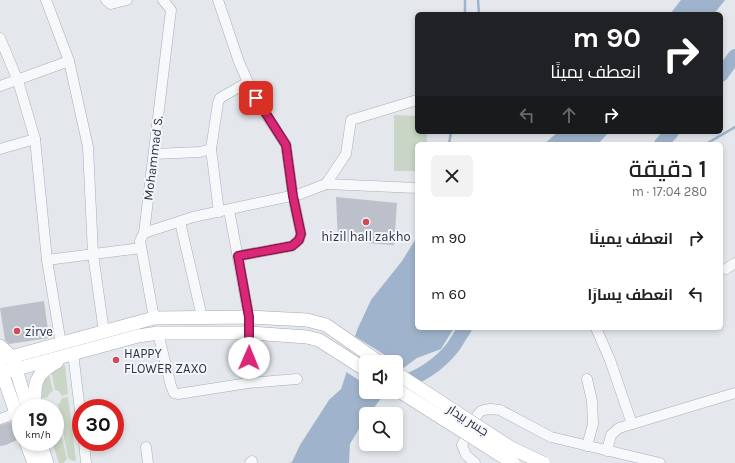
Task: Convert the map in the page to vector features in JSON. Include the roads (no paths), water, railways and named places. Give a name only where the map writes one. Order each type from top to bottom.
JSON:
[{"type":"main road","points":[[5,355],[61,344],[154,318],[249,317],[307,320],[326,325],[369,355]]},
{"type":"main road","points":[[5,355],[73,353],[138,336],[158,333],[249,333],[307,337],[319,340],[359,366]]},
{"type":"main road","points":[[35,399],[35,386],[38,376],[54,363],[73,353]]},
{"type":"main road","points":[[5,355],[1,370],[12,402]]},
{"type":"main road","points":[[5,355],[24,399]]},
{"type":"main road","name":"جسر بيدار","points":[[403,378],[511,448],[543,463]]},
{"type":"main road","name":"جسر بيدار","points":[[403,393],[513,463]]},
{"type":"main road","points":[[29,451],[34,463]]},
{"type":"main road","points":[[43,451],[47,463]]},
{"type":"street","points":[[46,0],[69,61],[88,147],[93,254],[104,332]]},
{"type":"street","points":[[106,0],[111,4],[126,0]]},
{"type":"street","name":"Mohammad S.","points":[[154,318],[140,241],[144,233],[171,10],[163,0]]},
{"type":"street","points":[[218,0],[239,62],[248,82],[256,98],[286,145],[293,196],[301,234],[299,240],[292,246],[238,256]]},
{"type":"street","points":[[0,38],[18,81],[35,139],[47,260],[61,344]]},
{"type":"street","points":[[0,86],[18,81],[69,61]]},
{"type":"street","points":[[248,82],[220,98],[211,149],[224,211],[238,256],[249,317],[248,383]]},
{"type":"street","points":[[326,184],[346,154],[351,120],[415,101]]},
{"type":"street","points":[[0,149],[35,139]]},
{"type":"street","points":[[154,154],[200,152],[211,149]]},
{"type":"street","points":[[144,233],[224,211],[293,196],[326,184],[415,188]]},
{"type":"street","points":[[180,222],[202,317]]},
{"type":"street","points":[[47,260],[141,248]]},
{"type":"street","points":[[726,269],[735,263]]},
{"type":"street","points":[[597,330],[610,360],[632,424]]},
{"type":"street","points":[[158,333],[174,393],[178,394],[248,383],[297,379]]},
{"type":"street","points":[[73,353],[79,399]]},
{"type":"street","points":[[587,379],[592,401],[593,424],[587,446]]},
{"type":"street","points":[[607,451],[613,432],[619,428],[735,393]]},
{"type":"street","points":[[475,463],[466,455],[462,445],[479,412],[486,409],[500,410],[551,437],[660,463]]},
{"type":"street","points":[[0,419],[12,414]]},
{"type":"street","points":[[146,447],[148,463]]},
{"type":"street","points":[[85,451],[86,463]]},
{"type":"water","points":[[681,0],[725,0],[716,12],[672,12]]},
{"type":"water","points":[[556,134],[607,134],[600,142],[546,142]]},
{"type":"water","points":[[415,240],[415,330],[453,330],[441,349],[417,358],[403,368],[403,355],[359,355],[359,399],[381,399],[374,407],[359,407],[359,429],[350,444],[349,463],[289,463],[292,462],[300,445],[329,400],[341,389],[346,374],[349,352],[371,300],[402,261]]},
{"type":"waterway","points":[[465,0],[465,12]]},
{"type":"waterway","points":[[478,0],[479,12]]},
{"type":"waterway","points":[[723,72],[735,56]]},
{"type":"waterway","points":[[709,142],[735,127]]},
{"type":"waterway","points":[[449,142],[451,134]]},
{"type":"waterway","points":[[663,142],[670,134]]},
{"type":"waterway","points":[[403,382],[428,370],[442,359],[453,347],[464,330]]},
{"type":"place","name":"hizil hall zakho","points":[[366,222]]},
{"type":"place","name":"zirve","points":[[17,331]]},
{"type":"place","name":"HAPPY FLOWER ZAXO","points":[[116,360]]}]
